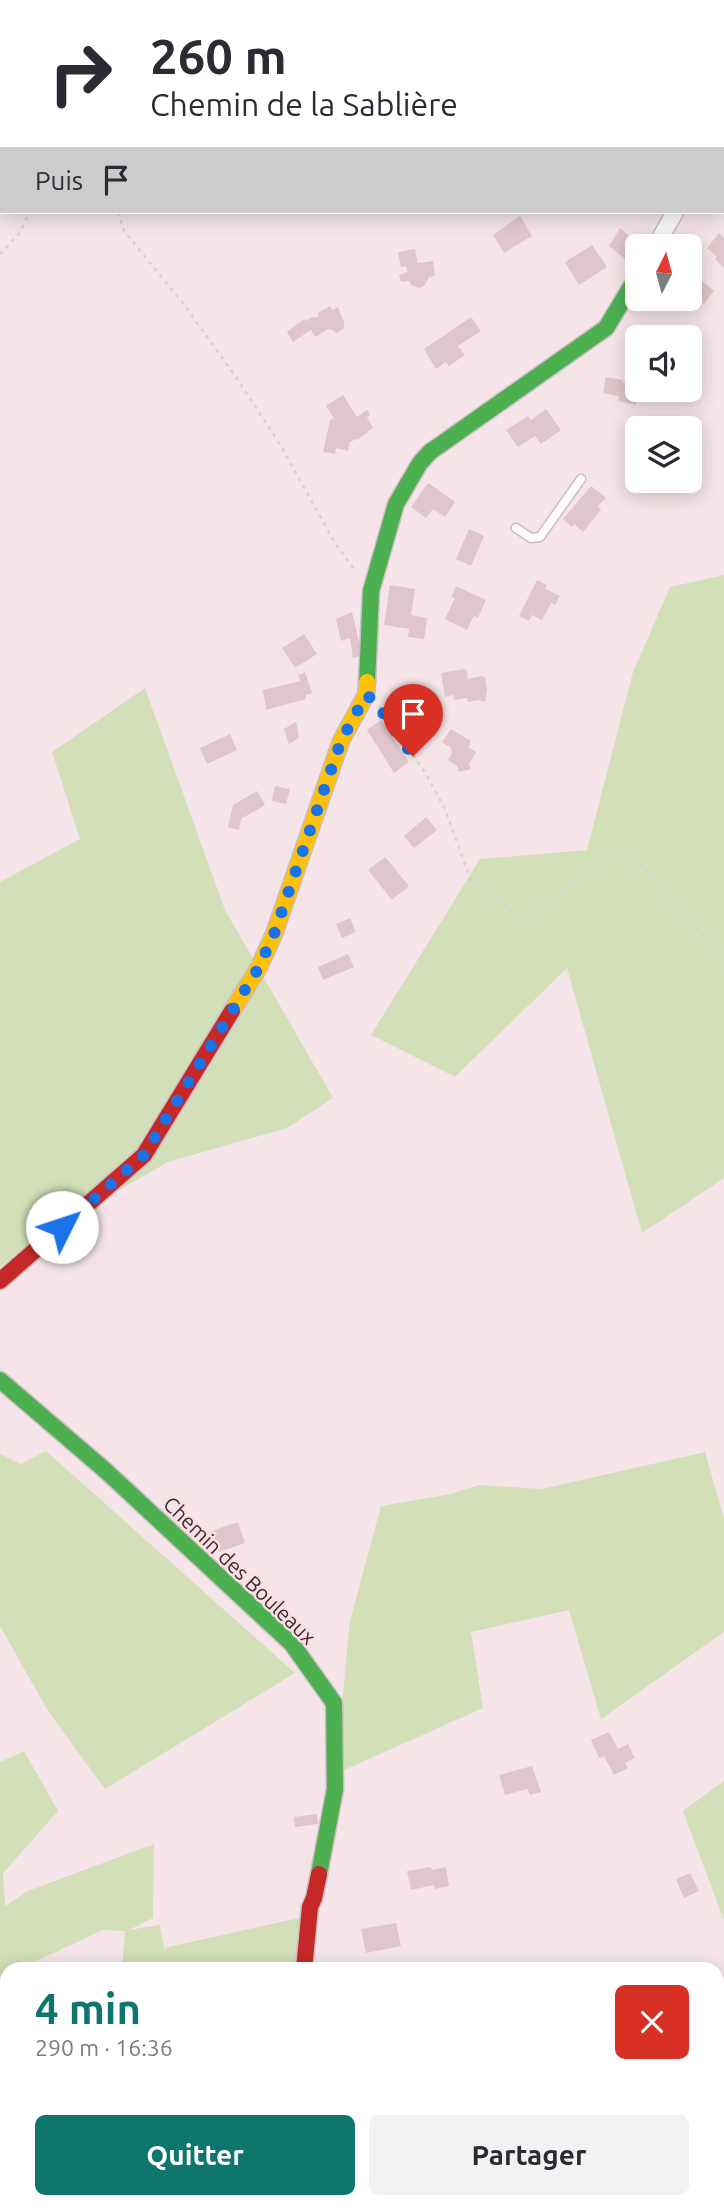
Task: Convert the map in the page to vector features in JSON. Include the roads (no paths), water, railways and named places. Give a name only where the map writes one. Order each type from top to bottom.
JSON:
[{"type":"street","points":[[662,234],[674,214]]},
{"type":"street","points":[[0,1281],[144,1155],[264,956],[341,741],[366,695],[371,591],[396,504],[420,463],[430,452],[606,328],[625,297]]},
{"type":"street","name":"Chemin des Bouleaux","points":[[0,1380],[106,1471],[292,1644],[334,1703],[335,1789],[310,1907],[305,1962]]},
{"type":"lane","points":[[516,528],[531,538],[540,537],[581,479]]}]
